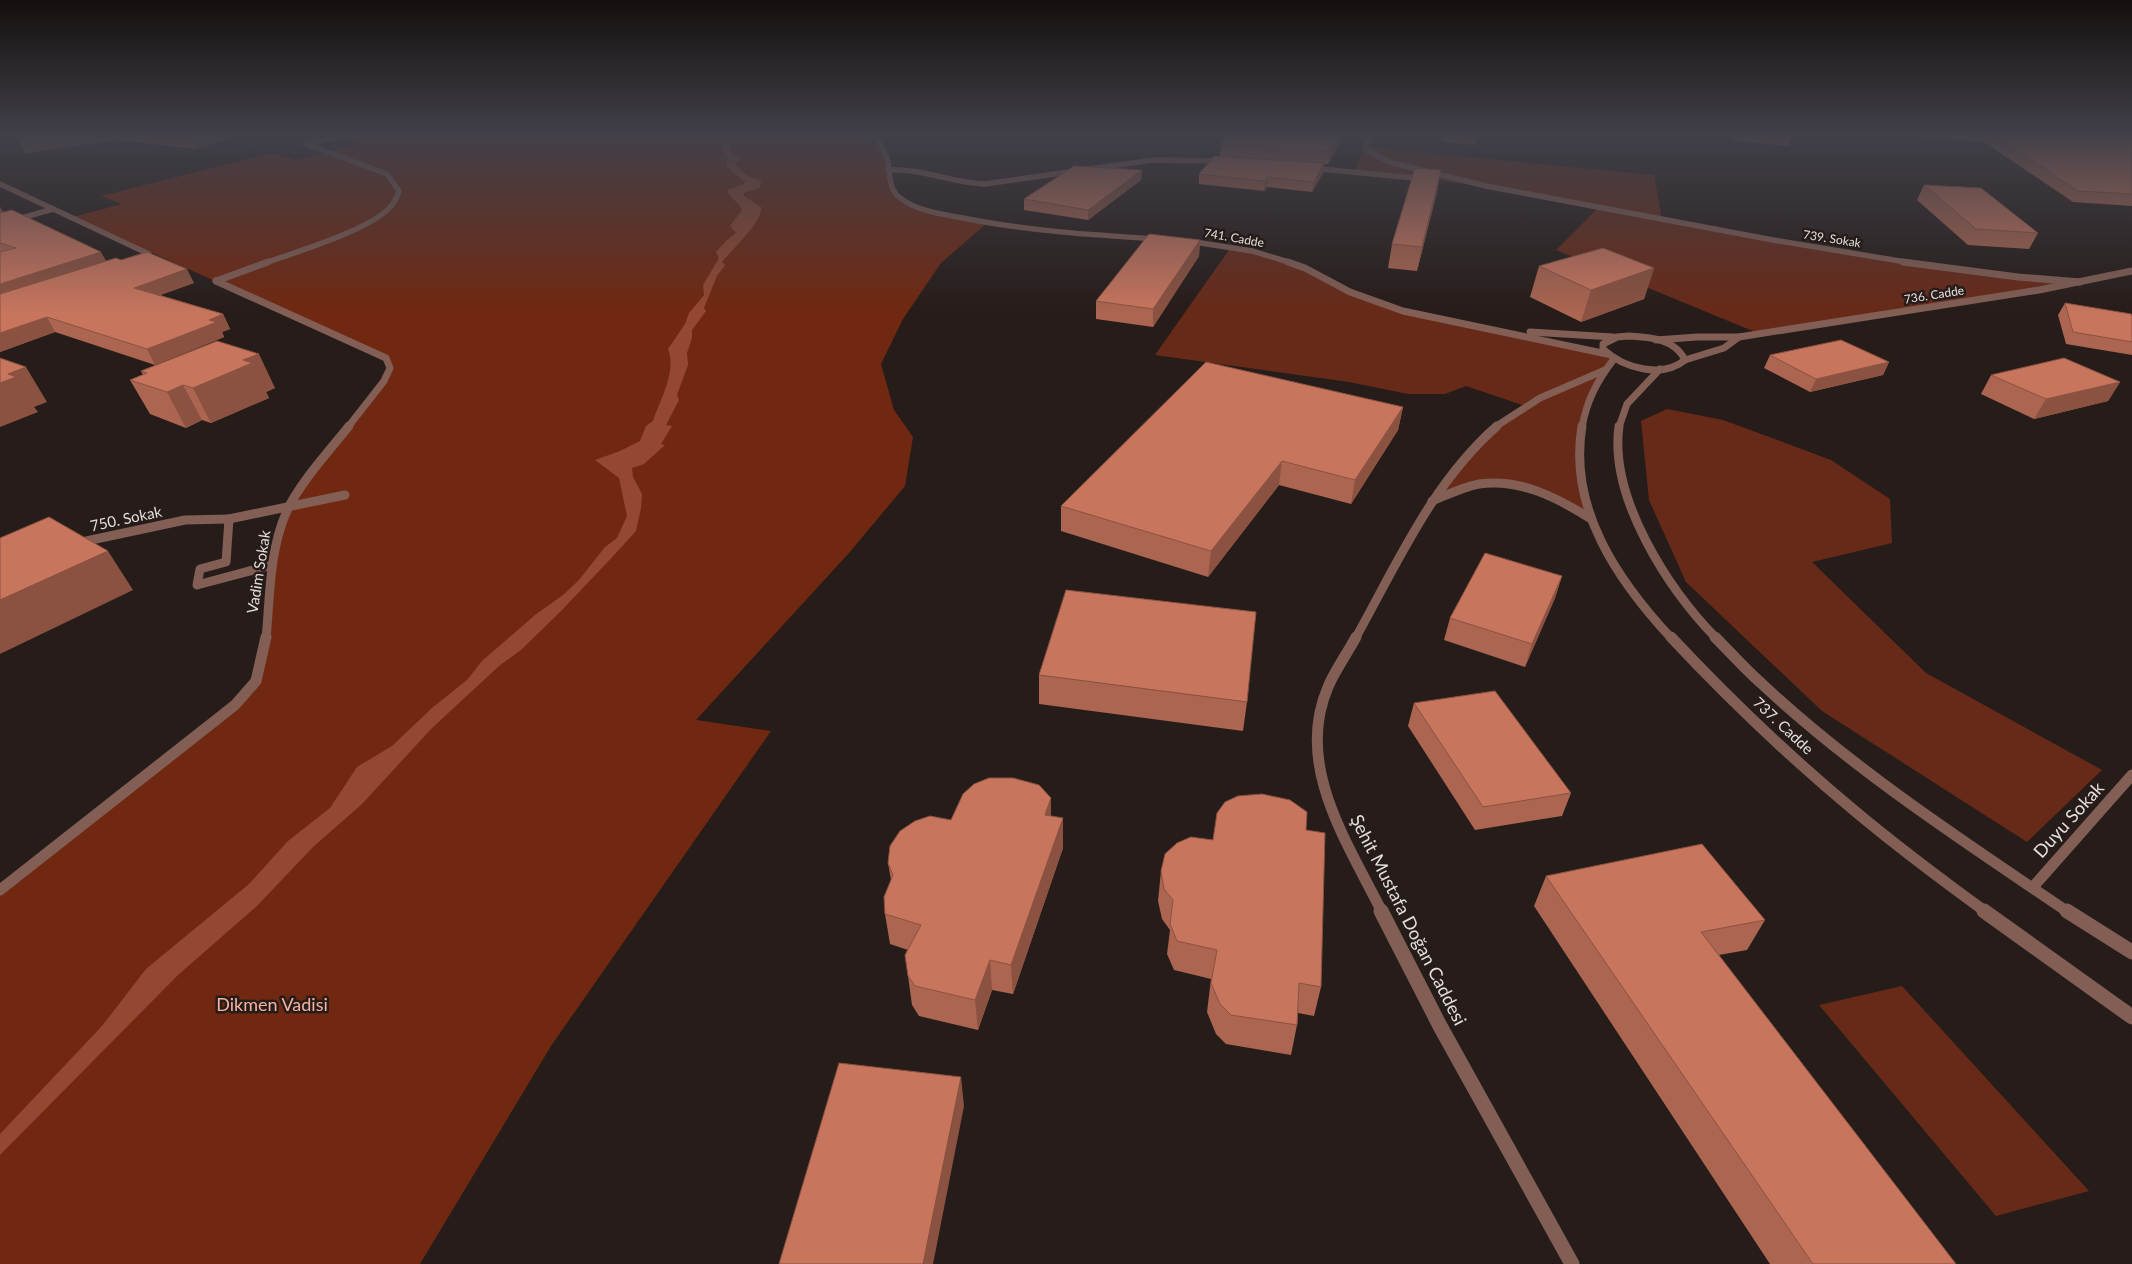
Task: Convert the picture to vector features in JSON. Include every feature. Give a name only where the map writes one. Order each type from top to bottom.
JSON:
[{"type":"street","points":[[21,194],[149,254],[147,258],[137,262]]},
{"type":"street","name":"Vadim Sokak","points":[[0,890],[235,705],[256,681],[265,645],[272,565],[276,543],[286,512],[308,478],[384,381],[390,368],[386,358],[216,281],[351,231],[379,216],[394,203],[398,194]]},
{"type":"street","points":[[894,194],[906,203],[931,212],[988,223],[1067,234],[1167,240]]},
{"type":"street","name":"739. Sokak","points":[[1524,194],[1762,238],[1946,268],[2080,282]]},
{"type":"street","points":[[0,224],[53,209]]},
{"type":"street","name":"741. Cadde","points":[[1184,241],[1252,251],[1305,268],[1376,303],[1436,320],[1479,327],[1610,357]]},
{"type":"street","name":"736. Cadde","points":[[1656,340],[1697,337],[1739,337],[2040,290],[2132,271]]},
{"type":"street","name":"741. Cadde","points":[[1479,327],[1590,337],[1617,337]]},
{"type":"street","points":[[1617,337],[1629,336],[1656,340],[1678,349],[1685,360]]},
{"type":"street","name":"737. Cadde","points":[[1617,337],[1604,344],[1603,349],[1610,357],[1638,368],[1675,368],[1685,360]]},
{"type":"street","name":"736. Cadde","points":[[1685,360],[1724,348],[1739,337]]},
{"type":"street","name":"737. Cadde","points":[[1610,357],[1605,370],[1596,383],[1583,418],[1581,436],[1582,478],[1585,502],[1591,519],[1612,561],[1628,586],[1694,662],[1761,727],[1872,826],[1985,911],[2132,1017]]},
{"type":"street","name":"737. Cadde","points":[[1660,369],[1636,393],[1625,409],[1619,425],[1618,443],[1623,489],[1630,511],[1648,548],[1670,582],[1698,619],[1727,650],[1780,700],[1830,741],[1920,809],[2033,888],[2132,952]]},
{"type":"street","name":"Şehit Mustafa Doğan Caddesi","points":[[1572,1264],[1394,941],[1335,814],[1322,780],[1316,746],[1318,718],[1328,687],[1431,502],[1453,468],[1501,423],[1519,410],[1548,394],[1605,370]]},
{"type":"street","points":[[1431,502],[1462,488],[1490,483],[1518,485],[1546,493],[1591,519]]},
{"type":"street","name":"750. Sokak","points":[[68,545],[185,520],[229,519],[346,495]]},
{"type":"street","points":[[229,519],[226,562],[200,569],[197,585],[272,565]]},
{"type":"street","name":"Duyu Sokak","points":[[2033,888],[2132,775]]},
{"type":"shaded area","points":[[730,194],[744,194],[744,196],[761,207],[760,213],[752,228],[722,262],[725,265],[717,276],[704,308],[706,311],[692,330],[692,338],[687,353],[688,365],[677,395],[679,400],[666,425],[672,426],[661,444],[665,445],[644,464],[632,468],[633,477],[642,494],[636,531],[562,610],[521,650],[499,666],[431,729],[362,804],[313,847],[257,906],[178,975],[0,1155],[0,1134],[102,1026],[146,969],[249,884],[288,841],[330,808],[357,767],[392,746],[432,708],[467,680],[482,661],[579,580],[605,547],[617,538],[627,516],[619,478],[595,460],[640,441],[646,426],[653,421],[669,376],[670,358],[668,349],[685,324],[689,313],[704,295],[703,285],[719,258],[716,252],[736,233],[730,226],[742,210]]},
{"type":"shaded area","points":[[1524,194],[1657,194],[1662,219],[1946,268],[2080,282],[1760,334],[1556,250],[1598,208]]},
{"type":"shaded area","points":[[1231,247],[1281,259],[1376,303],[1607,354],[1614,359],[1589,400],[1581,455],[1591,519],[1546,493],[1490,483],[1431,502],[1453,468],[1525,406],[1466,386],[1445,394],[1408,394],[1349,382],[1155,355]]},
{"type":"shaded area","points":[[1667,409],[1723,420],[1831,460],[1890,499],[1892,543],[1812,562],[1926,673],[2102,770],[2027,842],[1822,711],[1686,582],[1649,500],[1641,421]]},
{"type":"shaded area","points":[[1902,986],[2089,1191],[1996,1216],[1819,1005]]},
{"type":"green space","name":"Dikmen Vadisi","points":[[109,194],[898,194],[906,203],[987,223],[941,263],[903,319],[881,364],[894,410],[913,437],[905,486],[849,553],[696,720],[771,731],[551,1046],[420,1264],[0,1264],[0,890],[256,681],[272,565],[286,512],[390,368],[386,358],[73,217],[122,204],[101,196]]},
{"type":"building","points":[[1032,194],[1110,194],[1088,210],[1024,199]]},
{"type":"building","points":[[1407,194],[1435,194],[1422,247],[1392,244]]},
{"type":"building","points":[[1935,194],[1989,194],[2038,233],[1976,229]]},
{"type":"building","points":[[12,210],[101,252],[0,284],[0,252],[16,248],[0,243],[0,213]]},
{"type":"building","points":[[1149,234],[1200,240],[1153,309],[1096,301]]},
{"type":"building","points":[[1603,248],[1654,268],[1591,290],[1539,266]]},
{"type":"building","points":[[147,252],[187,269],[134,288],[223,314],[209,320],[217,322],[147,349],[47,317],[0,333],[0,294],[116,258],[121,260]]},
{"type":"building","points":[[2065,303],[2131,314],[2132,342],[2073,332]]},
{"type":"building","points":[[1841,340],[1889,362],[1816,379],[1770,355]]},
{"type":"building","points":[[217,341],[259,354],[243,360],[252,363],[193,388],[183,385],[167,392],[130,380],[147,373],[141,371]]},
{"type":"building","points":[[0,358],[26,367],[8,374],[16,377],[0,383]]},
{"type":"building","points":[[2064,358],[2120,382],[2046,399],[1991,375]]},
{"type":"building","points":[[1206,362],[1403,407],[1355,480],[1282,461],[1211,551],[1061,506]]},
{"type":"building","points":[[49,517],[108,551],[0,600],[0,538]]},
{"type":"building","points":[[1485,553],[1562,576],[1532,644],[1450,618]]},
{"type":"building","points":[[1066,590],[1256,612],[1247,702],[1039,675]]},
{"type":"building","points":[[1495,691],[1571,793],[1483,807],[1414,703]]},
{"type":"building","points":[[989,778],[1013,778],[1039,785],[1051,798],[1045,815],[1063,818],[1011,965],[990,960],[975,1000],[915,986],[908,976],[905,955],[921,925],[885,914],[884,897],[893,875],[888,863],[890,846],[900,831],[915,821],[930,816],[951,820],[963,794],[974,784]]},
{"type":"building","points":[[1262,794],[1290,800],[1307,812],[1306,830],[1325,833],[1321,987],[1299,983],[1297,1025],[1231,1015],[1220,1004],[1211,983],[1217,950],[1177,941],[1170,924],[1173,900],[1164,889],[1161,871],[1165,854],[1177,843],[1191,837],[1213,840],[1217,813],[1225,802],[1238,796]]},
{"type":"building","points":[[1702,844],[1765,920],[1701,932],[1956,1264],[1813,1264],[1546,876]]},
{"type":"building","points":[[839,1063],[961,1077],[923,1264],[779,1264]]}]
